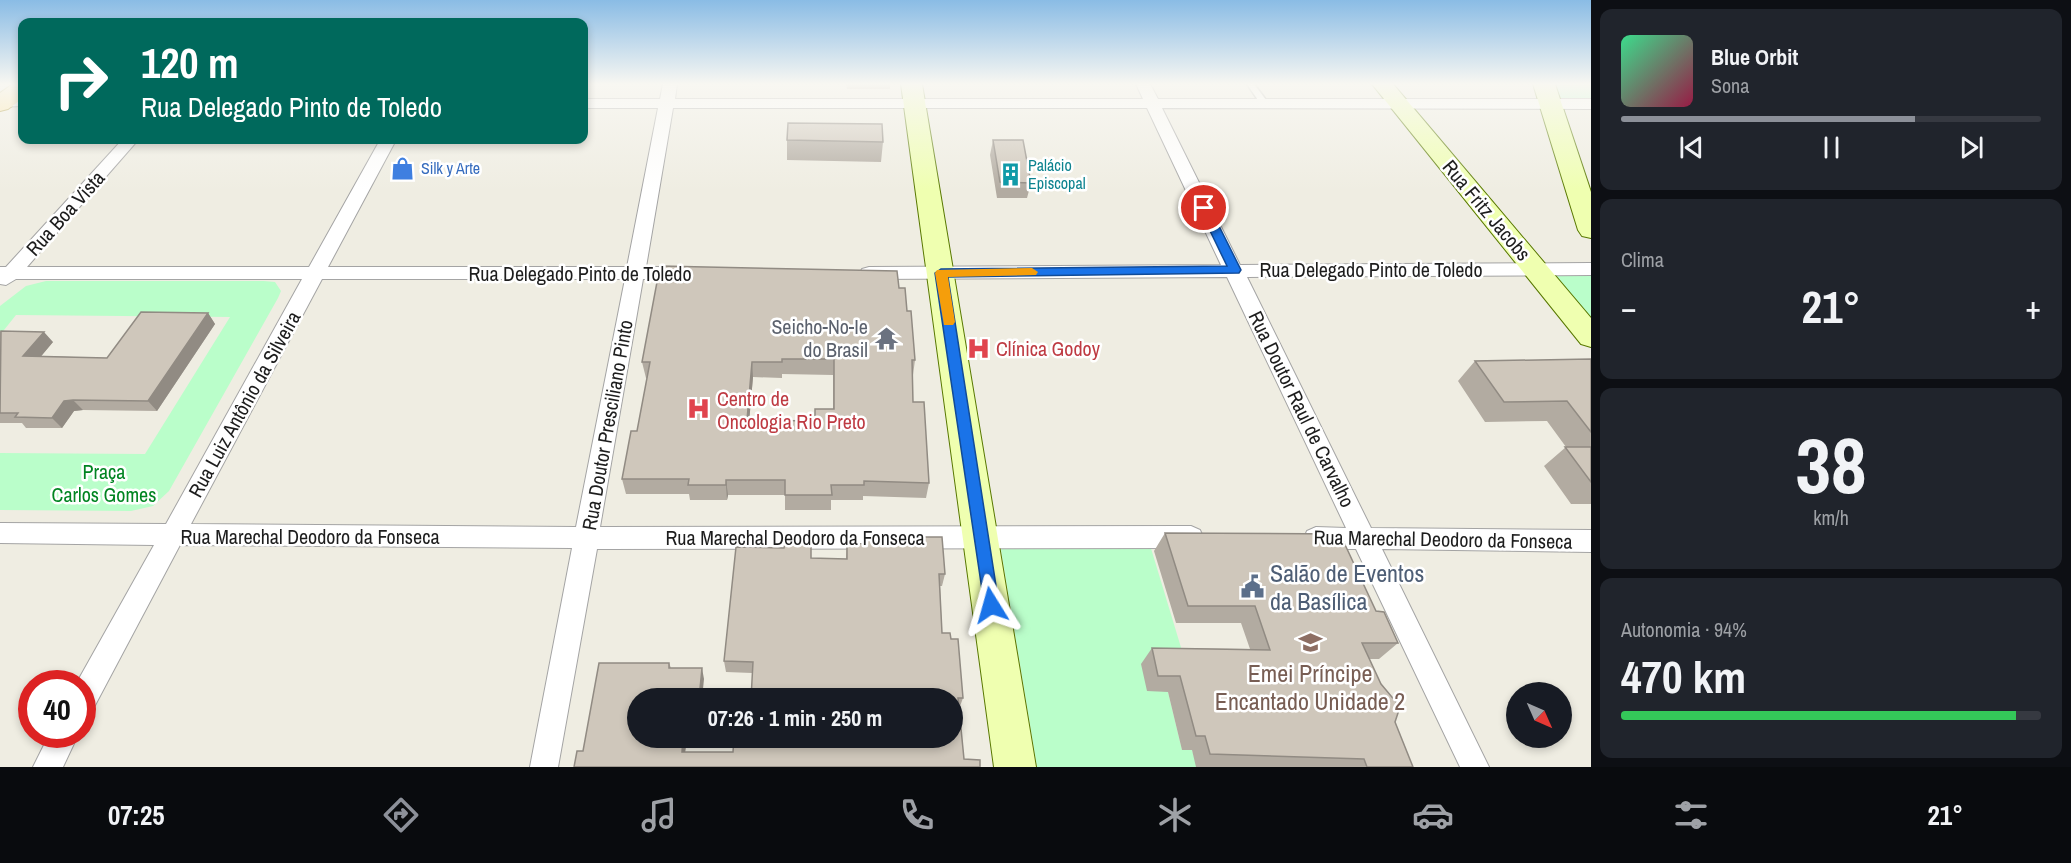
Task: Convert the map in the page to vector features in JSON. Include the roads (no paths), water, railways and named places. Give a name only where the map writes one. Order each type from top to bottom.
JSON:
[{"type":"street","name":"Rua Doutor Presciliano Pinto","points":[[544,767],[663,120]]},
{"type":"street","points":[[917,120],[1015,767]]},
{"type":"street","name":"Rua Doutor Raul de Carvalho","points":[[1161,120],[1475,767]]},
{"type":"street","name":"Rua Fritz Jacobs","points":[[1411,120],[1591,337]]},
{"type":"street","points":[[1556,120],[1591,230]]},
{"type":"street","name":"Rua Boa Vista","points":[[4,277],[126,144]]},
{"type":"street","name":"Rua Luiz Antônio da Silveira","points":[[96,674],[386,144]]},
{"type":"street","name":"Rua Delegado Pinto de Toledo","points":[[847,273],[1591,269]]},
{"type":"street","name":"Rua Delegado Pinto de Toledo","points":[[4,277],[315,272],[706,273]]},
{"type":"street","name":"Rua Marechal Deodoro da Fonseca","points":[[0,533],[586,538],[1208,537]]},
{"type":"street","name":"Rua Marechal Deodoro da Fonseca","points":[[1292,538],[1591,541]]},
{"type":"street","points":[[46,767],[57,748]]},
{"type":"place","name":"Silk y Arte","points":[[403,168]]},
{"type":"place","name":"Palácio Episcopal","points":[[1010,174]]},
{"type":"place","name":"Seicho-No-Ie do Brasil","points":[[886,338]]},
{"type":"place","name":"Clínica Godoy","points":[[978,348]]},
{"type":"place","name":"Centro de Oncologia Rio Preto","points":[[699,409]]},
{"type":"place","name":"Salão de Eventos da Basílica","points":[[1252,587]]},
{"type":"place","name":"Emei Príncipe Encantado Unidade 2","points":[[1310,643]]},
{"type":"park label","name":"Praça Carlos Gomes","points":[[104,482]]}]
